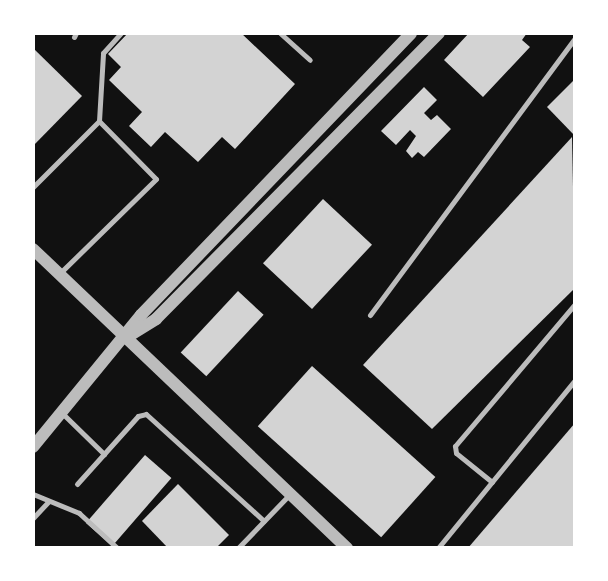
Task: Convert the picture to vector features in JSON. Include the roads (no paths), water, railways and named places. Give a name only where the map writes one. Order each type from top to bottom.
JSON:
[{"type":"street","points":[[33,447],[126,338],[141,315],[411,33]]},
{"type":"street","points":[[126,338],[156,319],[439,33]]},
{"type":"street","points":[[33,249],[347,548]]},
{"type":"lane","points":[[33,187],[99,121],[103,53],[121,33]]},
{"type":"lane","points":[[280,33],[310,60]]},
{"type":"lane","points":[[370,315],[575,38]]},
{"type":"lane","points":[[59,274],[156,179],[99,121]]},
{"type":"lane","points":[[492,482],[456,453],[455,446],[575,304]]},
{"type":"lane","points":[[438,548],[575,380]]},
{"type":"lane","points":[[62,413],[104,454]]},
{"type":"lane","points":[[77,484],[138,416],[151,415],[264,521]]},
{"type":"lane","points":[[33,494],[79,513],[117,548]]},
{"type":"lane","points":[[238,548],[290,494]]},
{"type":"lane","points":[[33,518],[48,501]]}]
